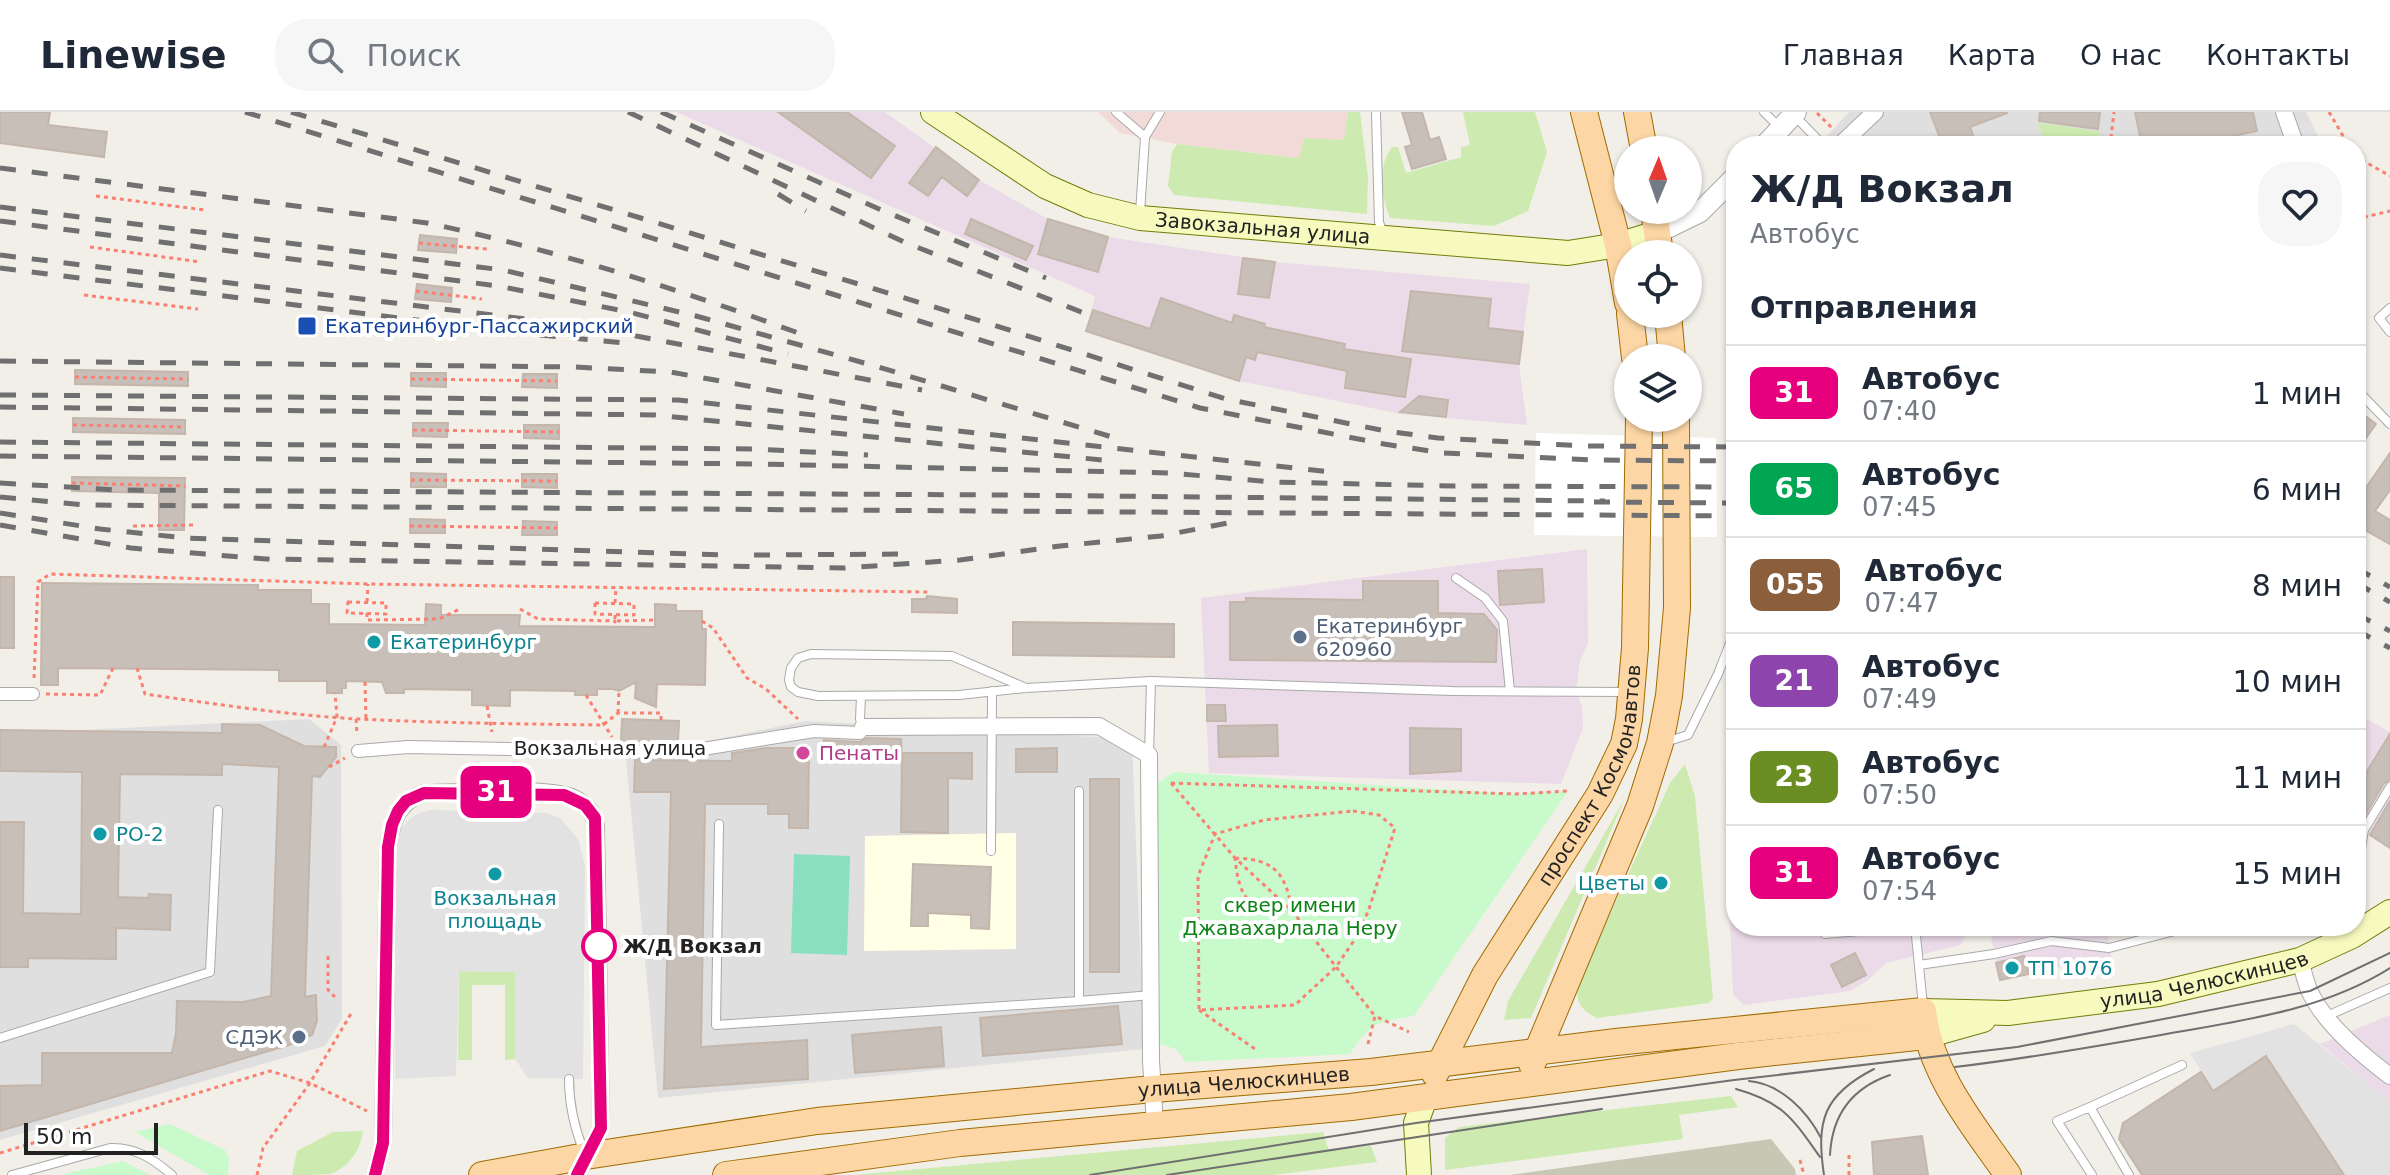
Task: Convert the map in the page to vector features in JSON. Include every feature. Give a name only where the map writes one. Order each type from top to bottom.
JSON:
[{"type":"main road","name":"Завокзальная улица","points":[[933,112],[1045,186],[1088,205],[1140,218],[1568,253],[1614,246]]},
{"type":"main road","points":[[1584,112],[1617,240]]},
{"type":"main road","points":[[1637,112],[1641,136]]},
{"type":"main road","name":"Завокзальная улица","points":[[1633,240],[1657,232]]},
{"type":"main road","name":"проспект Космонавтов","points":[[1425,1098],[1485,975],[1613,770],[1624,744],[1632,692],[1639,432]]},
{"type":"main road","name":"проспект Космонавтов","points":[[1523,1085],[1640,806],[1660,743],[1669,696],[1677,608],[1676,432]]},
{"type":"main road","name":"улица Челюскинцев","points":[[2366,927],[2390,912]]},
{"type":"main road","name":"улица Челюскинцев","points":[[726,1175],[960,1143],[1425,1098],[1738,1056],[1924,1024],[2158,994],[2300,960],[2352,936]]},
{"type":"main road","points":[[1924,1024],[1947,1084],[2008,1175]]},
{"type":"main road","name":"улица Челюскинцев","points":[[482,1175],[581,1165],[817,1121],[1371,1072],[1538,1051],[1924,1024]]},
{"type":"main road","points":[[1419,1175],[1416,1123],[1425,1098]]},
{"type":"street","points":[[1850,136],[1875,112]]},
{"type":"street","points":[[2284,112],[2292,136]]},
{"type":"street","points":[[1773,136],[1790,118]]},
{"type":"street","points":[[1657,232],[1700,212],[1726,186]]},
{"type":"street","points":[[0,694],[33,694]]},
{"type":"street","name":"Вокзальная улица","points":[[358,751],[408,747],[662,752],[703,749],[814,731],[992,725],[1099,726],[1149,755]]},
{"type":"street","points":[[1149,755],[1155,1125]]},
{"type":"street","points":[[375,1175],[383,1143],[388,847],[398,811],[406,801],[424,793],[564,795],[585,805],[595,818],[601,1128],[581,1165]]},
{"type":"street","points":[[2300,960],[2310,991],[2327,1016],[2365,1058],[2390,1076]]},
{"type":"lane","points":[[1116,112],[1145,137]]},
{"type":"lane","points":[[1140,218],[1145,137],[1160,112]]},
{"type":"lane","points":[[1376,112],[1379,222],[1385,239]]},
{"type":"lane","points":[[1764,112],[1790,118],[1812,136]]},
{"type":"lane","points":[[2390,308],[2379,318],[2390,332]]},
{"type":"lane","points":[[2366,399],[2390,424]]},
{"type":"lane","points":[[1456,578],[1485,598],[1503,621],[1510,691]]},
{"type":"lane","points":[[1026,688],[952,656],[811,654],[798,658],[791,668],[789,680],[791,687],[798,692],[818,696],[959,695],[1151,681],[1632,692]]},
{"type":"lane","points":[[1660,743],[1688,735],[1726,654]]},
{"type":"lane","points":[[1149,755],[1151,681]]},
{"type":"lane","points":[[991,851],[992,691]]},
{"type":"lane","points":[[861,696],[862,730]]},
{"type":"lane","points":[[2366,827],[2390,787]]},
{"type":"lane","points":[[1079,791],[1079,1001]]},
{"type":"lane","points":[[0,1038],[210,972],[218,810]]},
{"type":"lane","points":[[719,824],[716,1025],[1152,995]]},
{"type":"lane","points":[[1916,936],[1924,1024]]},
{"type":"lane","points":[[1919,965],[1994,954],[2051,941],[2109,948],[2155,936]]},
{"type":"lane","points":[[2327,1016],[2390,988]]},
{"type":"lane","points":[[2092,1175],[2057,1121],[2182,1065]]},
{"type":"lane","points":[[569,1079],[569,1100],[581,1165]]},
{"type":"lane","points":[[2090,1107],[2129,1175]]},
{"type":"lane","points":[[12,1175],[110,1148],[132,1150],[149,1156],[172,1175]]},
{"type":"path","points":[[2111,136],[2114,112]]},
{"type":"path","points":[[2329,112],[2343,136]]},
{"type":"path","points":[[2366,162],[2390,176]]},
{"type":"path","points":[[96,196],[205,210]]},
{"type":"path","points":[[2366,217],[2390,211]]},
{"type":"path","points":[[419,243],[487,249]]},
{"type":"path","points":[[90,247],[201,262]]},
{"type":"path","points":[[416,291],[482,299]]},
{"type":"path","points":[[84,295],[198,309]]},
{"type":"path","points":[[75,377],[188,379]]},
{"type":"path","points":[[411,379],[557,381]]},
{"type":"path","points":[[73,425],[185,427]]},
{"type":"path","points":[[413,430],[559,432]]},
{"type":"path","points":[[411,480],[557,481]]},
{"type":"path","points":[[72,483],[185,486]]},
{"type":"path","points":[[133,526],[194,525]]},
{"type":"path","points":[[410,526],[557,528]]},
{"type":"path","points":[[35,669],[38,582],[50,574],[368,584],[928,592]]},
{"type":"path","points":[[367,602],[368,584]]},
{"type":"path","points":[[615,603],[616,588]]},
{"type":"path","points":[[348,602],[367,602],[386,603],[386,614],[347,613],[348,602]]},
{"type":"path","points":[[595,603],[634,604],[634,615],[615,615],[595,614],[595,603]]},
{"type":"path","points":[[367,613],[367,622],[439,619],[460,609]]},
{"type":"path","points":[[520,609],[538,619],[655,620]]},
{"type":"path","points":[[614,627],[615,615]]},
{"type":"path","points":[[702,621],[713,628],[747,678],[773,694],[797,719],[814,731]]},
{"type":"path","points":[[33,694],[100,695],[113,668]]},
{"type":"path","points":[[137,668],[145,694],[337,717],[603,725],[618,713],[661,713],[661,721]]},
{"type":"path","points":[[365,682],[366,719]]},
{"type":"path","points":[[618,713],[619,691]]},
{"type":"path","points":[[324,747],[337,717],[335,693]]},
{"type":"path","points":[[586,695],[603,725]]},
{"type":"path","points":[[487,706],[491,724]]},
{"type":"path","points":[[329,767],[358,751]]},
{"type":"path","points":[[1409,1032],[1375,1016],[1292,911],[1235,858],[1171,783],[1516,794],[1568,791]]},
{"type":"path","points":[[1199,1010],[1295,1005],[1336,967],[1368,912],[1395,828],[1379,815],[1353,811],[1264,820],[1215,834]]},
{"type":"path","points":[[1199,1010],[1198,876],[1215,834]]},
{"type":"path","points":[[1235,858],[1262,862],[1278,871],[1289,894],[1292,911]]},
{"type":"path","points":[[1235,858],[1240,888],[1247,900],[1262,909],[1292,911]]},
{"type":"path","points":[[328,956],[328,990],[335,997]]},
{"type":"path","points":[[1199,1010],[1255,1049]]},
{"type":"path","points":[[257,1175],[263,1148],[310,1083],[352,1012]]},
{"type":"path","points":[[1368,1044],[1375,1016]]},
{"type":"path","points":[[0,1153],[270,1071],[310,1083],[367,1111]]},
{"type":"path","points":[[1849,1154],[1849,1175]]},
{"type":"path","points":[[1800,1160],[1804,1175]]},
{"type":"shaded area","points":[[676,112],[885,112],[979,180],[1048,219],[1108,237],[1275,262],[1530,284],[1519,364],[1527,425],[1401,414],[1239,381],[1086,331],[1095,296]]},
{"type":"shaded area","points":[[1098,112],[1348,112],[1344,141],[1304,138],[1300,158],[1177,144],[1120,133]]},
{"type":"shaded area","points":[[1849,112],[2306,112],[2318,136],[1827,136]]},
{"type":"shaded area","points":[[2309,120],[2316,136],[2303,136],[2298,125]]},
{"type":"shaded area","points":[[1587,549],[1588,643],[1580,661],[1576,690],[1582,707],[1583,728],[1561,784],[1209,773],[1201,598]]},
{"type":"shaded area","points":[[309,719],[341,745],[342,1019],[325,1046],[0,1140],[0,734]]},
{"type":"shaded area","points":[[2366,719],[2390,732],[2388,847],[2366,830]]},
{"type":"shaded area","points":[[805,721],[1132,739],[1144,1049],[658,1098],[626,758]]},
{"type":"shaded area","points":[[430,810],[548,813],[561,819],[578,839],[585,866],[583,1079],[528,1078],[515,1059],[515,972],[459,971],[456,1076],[395,1079],[394,850],[398,834],[407,821]]},
{"type":"shaded area","points":[[1016,833],[1016,949],[864,951],[865,836]]},
{"type":"shaded area","points":[[1731,936],[1966,936],[1961,945],[1886,963],[1867,981],[1850,991],[1744,1005],[1733,995]]},
{"type":"shaded area","points":[[1991,936],[2112,936],[2108,937],[2111,957],[2000,980]]},
{"type":"shaded area","points":[[2390,1015],[2390,1102],[2320,1044]]},
{"type":"shaded area","points":[[2294,1024],[2390,1102],[2390,1175],[2344,1175],[2267,1056],[2213,1091],[2190,1053]]},
{"type":"shaded area","points":[[1771,1139],[1795,1169],[1796,1175],[1510,1175]]},
{"type":"green space","points":[[1348,112],[1360,112],[1368,177],[1367,214],[1174,195],[1168,186],[1172,152],[1177,144],[1299,158],[1304,138],[1344,140]]},
{"type":"green space","points":[[1463,112],[1535,112],[1547,152],[1528,211],[1494,226],[1390,218],[1384,200],[1382,172],[1392,147],[1398,147],[1406,173],[1461,157],[1461,147],[1470,145]]},
{"type":"green space","points":[[2038,123],[2098,131],[2100,136],[2043,136]]},
{"type":"green space","points":[[1685,764],[1695,796],[1713,998],[1709,1003],[1597,1018],[1580,1004],[1577,994],[1579,982],[1670,783]]},
{"type":"green space","name":"сквер имени Джавахарлала Неру","points":[[1174,772],[1516,794],[1568,791],[1414,1016],[1376,1025],[1350,1054],[1186,1062],[1176,1049],[1156,1043],[1155,1011],[1160,1004],[1160,963],[1153,955],[1155,785]]},
{"type":"green space","points":[[1625,798],[1531,1018],[1504,1020],[1508,1001]]},
{"type":"green space","points":[[794,854],[850,856],[847,955],[791,953]]},
{"type":"green space","points":[[459,971],[516,972],[515,1059],[505,1060],[505,985],[472,985],[472,1060],[458,1060]]},
{"type":"green space","points":[[1731,1096],[1738,1107],[1679,1115],[1683,1139],[1445,1170],[1445,1138],[1459,1127]]},
{"type":"green space","points":[[170,1124],[225,1150],[229,1159],[228,1175],[209,1175],[135,1132]]},
{"type":"green space","points":[[363,1131],[353,1157],[337,1171],[292,1175],[297,1151],[333,1132]]},
{"type":"green space","points":[[1323,1132],[1329,1151],[1371,1146],[1377,1162],[1273,1175],[853,1175]]},
{"type":"green space","points":[[123,1161],[150,1175],[59,1175]]},
{"type":"pier","points":[[1536,433],[1716,438],[1717,537],[1534,535]]},
{"type":"building","points":[[0,112],[50,112],[48,125],[107,132],[104,157],[0,143]]},
{"type":"building","points":[[778,112],[847,112],[895,146],[871,178]]},
{"type":"building","points":[[1402,112],[1422,112],[1430,140],[1439,137],[1446,159],[1412,169],[1405,147],[1412,145]]},
{"type":"building","points":[[1930,112],[2007,113],[1970,127],[1973,136],[1939,136]]},
{"type":"building","points":[[2040,112],[2100,112],[2098,129],[2039,121]]},
{"type":"building","points":[[2135,112],[2253,112],[2257,131],[2233,136],[2140,136]]},
{"type":"building","points":[[936,147],[979,180],[967,196],[942,177],[928,196],[909,183]]},
{"type":"building","points":[[971,219],[1033,246],[1026,260],[965,234]]},
{"type":"building","points":[[1048,219],[1108,237],[1098,272],[1038,254]]},
{"type":"building","points":[[420,235],[457,239],[456,253],[418,250]]},
{"type":"building","points":[[1243,258],[1275,262],[1269,298],[1238,294]]},
{"type":"building","points":[[417,284],[452,288],[451,302],[415,299]]},
{"type":"building","points":[[1411,291],[1491,299],[1488,328],[1523,332],[1519,364],[1402,351]]},
{"type":"building","points":[[1161,298],[1232,323],[1234,315],[1265,324],[1264,327],[1345,344],[1344,349],[1411,359],[1405,397],[1345,388],[1347,371],[1257,352],[1255,360],[1246,357],[1239,381],[1086,331],[1093,310],[1150,329]]},
{"type":"building","points":[[75,370],[188,372],[188,386],[75,384]]},
{"type":"building","points":[[411,373],[446,373],[446,387],[411,386]]},
{"type":"building","points":[[523,374],[557,374],[557,388],[522,387]]},
{"type":"building","points":[[1419,396],[1448,400],[1446,417],[1400,412]]},
{"type":"building","points":[[2366,416],[2376,424],[2366,438]]},
{"type":"building","points":[[73,418],[185,420],[185,434],[73,432]]},
{"type":"building","points":[[413,423],[448,423],[447,437],[413,436]]},
{"type":"building","points":[[524,425],[559,425],[559,439],[524,438]]},
{"type":"building","points":[[2390,453],[2390,490],[2375,511],[2390,520],[2390,544],[2366,531],[2366,488]]},
{"type":"building","points":[[411,473],[446,474],[446,487],[411,487]]},
{"type":"building","points":[[522,474],[557,474],[557,488],[522,487]]},
{"type":"building","points":[[72,477],[185,478],[184,530],[159,530],[159,493],[72,491]]},
{"type":"building","points":[[410,519],[445,520],[445,533],[410,533]]},
{"type":"building","points":[[523,521],[557,522],[557,535],[522,535]]},
{"type":"building","points":[[1542,569],[1544,602],[1500,605],[1498,571]]},
{"type":"building","points":[[0,577],[14,577],[14,648],[0,648]]},
{"type":"building","points":[[1363,581],[1438,581],[1438,613],[1484,614],[1497,630],[1496,662],[1230,660],[1230,602],[1246,602],[1246,598],[1363,600]]},
{"type":"building","name":"Екатеринбург","points":[[42,583],[258,585],[258,590],[311,590],[311,604],[329,604],[329,624],[425,625],[426,604],[441,605],[441,615],[520,615],[519,626],[655,627],[655,604],[676,605],[676,611],[702,611],[702,629],[706,629],[705,685],[657,684],[656,707],[635,698],[636,682],[619,691],[597,689],[597,695],[575,695],[575,691],[510,690],[510,706],[472,705],[472,690],[404,689],[404,693],[386,693],[382,682],[346,681],[342,693],[327,693],[327,681],[279,681],[279,670],[58,668],[58,685],[41,685]]},
{"type":"building","points":[[927,596],[957,599],[957,613],[912,612],[912,599],[926,599]]},
{"type":"building","points":[[1013,622],[1174,624],[1174,657],[1013,655]]},
{"type":"building","points":[[1207,705],[1225,705],[1226,721],[1207,721]]},
{"type":"building","points":[[622,719],[679,721],[678,742],[621,742]]},
{"type":"building","points":[[222,724],[260,725],[304,746],[336,747],[336,757],[320,777],[312,776],[305,997],[316,995],[317,1021],[312,1035],[289,1045],[0,1131],[0,1086],[42,1085],[42,1053],[172,1053],[177,1001],[243,1002],[271,996],[279,767],[222,764],[222,775],[120,774],[118,897],[171,895],[170,930],[116,928],[116,959],[28,958],[28,967],[0,967],[0,822],[24,822],[23,913],[81,914],[82,772],[0,771],[0,730],[222,733]]},
{"type":"building","points":[[1277,725],[1278,756],[1219,757],[1218,726]]},
{"type":"building","points":[[1410,728],[1461,729],[1461,771],[1410,774]]},
{"type":"building","points":[[2390,734],[2390,780],[2384,783],[2366,814],[2366,773]]},
{"type":"building","points":[[867,738],[901,739],[902,761],[824,760],[824,740],[860,742]]},
{"type":"building","points":[[766,748],[809,748],[808,828],[789,828],[789,814],[768,814],[768,804],[705,804],[701,1047],[807,1040],[808,1079],[664,1089],[671,792],[634,792],[635,760],[732,761],[732,753]]},
{"type":"building","points":[[1057,748],[1057,772],[1016,772],[1016,749]]},
{"type":"building","points":[[902,753],[972,753],[972,779],[948,778],[948,833],[901,832]]},
{"type":"building","points":[[1090,779],[1119,779],[1119,972],[1090,972]]},
{"type":"building","points":[[2390,801],[2390,848],[2370,835]]},
{"type":"building","points":[[913,864],[991,867],[989,929],[971,928],[971,915],[928,913],[928,926],[911,926]]},
{"type":"building","points":[[1855,953],[1866,975],[1842,987],[1831,965]]},
{"type":"building","name":"ТП 1076","points":[[2024,956],[2029,974],[2000,980],[1996,963]]},
{"type":"building","points":[[1118,1006],[1122,1044],[983,1056],[980,1018]]},
{"type":"building","points":[[941,1027],[944,1066],[855,1073],[852,1035]]},
{"type":"building","points":[[2266,1056],[2344,1175],[2142,1175],[2119,1139],[2123,1123],[2201,1072],[2213,1091]]},
{"type":"building","points":[[1922,1136],[1928,1175],[1874,1175],[1872,1142]]},
{"type":"tram line","points":[[1090,1175],[1416,1123],[1734,1080],[2017,1047],[2310,991],[2390,953]]},
{"type":"tram line","points":[[1955,1067],[2220,1025],[2279,1012],[2336,995],[2390,968]]},
{"type":"tram line","points":[[1824,1175],[1821,1139],[1827,1112],[1844,1089],[1874,1069]]},
{"type":"tram line","points":[[1830,1155],[1835,1127],[1846,1105],[1865,1087],[1890,1075]]},
{"type":"tram line","points":[[1749,1081],[1772,1087],[1792,1100],[1821,1138]]},
{"type":"tram line","points":[[1736,1089],[1765,1100],[1786,1114],[1820,1157]]},
{"type":"tram line","points":[[1167,1175],[1602,1109]]},
{"type":"railway","points":[[245,112],[1200,408],[1443,453],[1595,460],[1726,461]]},
{"type":"railway","points":[[291,112],[987,323],[1226,399],[1386,431],[1438,438],[1586,446],[1726,447]]},
{"type":"railway","points":[[628,112],[904,242],[1089,315]]},
{"type":"railway","points":[[661,112],[879,209],[1046,278]]},
{"type":"railway","points":[[0,168],[427,223],[522,245],[616,272],[801,334]]},
{"type":"railway","points":[[778,194],[806,211]]},
{"type":"railway","points":[[0,207],[503,270],[696,316],[1122,440]]},
{"type":"railway","points":[[0,221],[498,286],[629,312],[788,354]]},
{"type":"railway","points":[[0,255],[583,326],[922,390]]},
{"type":"railway","points":[[0,268],[520,333],[625,343]]},
{"type":"railway","points":[[0,361],[574,367],[670,372],[904,414]]},
{"type":"railway","points":[[0,395],[678,400],[1340,473]]},
{"type":"railway","points":[[0,407],[655,415],[1102,460]]},
{"type":"railway","points":[[0,442],[755,449],[868,455]]},
{"type":"railway","points":[[0,456],[756,464],[1170,473],[1272,482],[1726,487]]},
{"type":"railway","points":[[0,483],[117,490],[1605,501]]},
{"type":"railway","points":[[0,497],[85,505],[1726,516]]},
{"type":"railway","points":[[1594,502],[1726,503]]},
{"type":"railway","points":[[0,513],[100,529],[186,538],[726,555]]},
{"type":"railway","points":[[0,525],[131,548],[266,559],[844,568],[960,560],[1161,536],[1238,521]]},
{"type":"railway","points":[[754,555],[914,554]]},
{"type":"railway","points":[[2366,574],[2390,587]]},
{"type":"railway","points":[[2366,589],[2390,602]]},
{"type":"railway","points":[[2366,619],[2390,631]]},
{"type":"railway","points":[[2366,635],[2390,648]]},
{"type":"bus line","name":"31","points":[[375,1175],[383,1143],[388,847],[392,825],[398,811],[415,796],[424,793],[485,792],[564,795],[577,799],[595,818],[601,1128],[577,1175]]},
{"type":"place","name":"Екатеринбург-Пассажирский","points":[[307,326]]},
{"type":"place","name":"Екатеринбург 620960","points":[[1300,637]]},
{"type":"place","name":"Екатеринбург","points":[[374,642]]},
{"type":"place","name":"Пенаты","points":[[803,753]]},
{"type":"place","name":"РО-2","points":[[100,834]]},
{"type":"place","name":"Вокзальная площадь","points":[[495,874]]},
{"type":"place","name":"Цветы","points":[[1661,883]]},
{"type":"place","name":"Ж/Д Вокзал","points":[[599,946]]},
{"type":"place","name":"ТП 1076","points":[[2012,968]]},
{"type":"place","name":"СДЭК","points":[[299,1037]]}]
